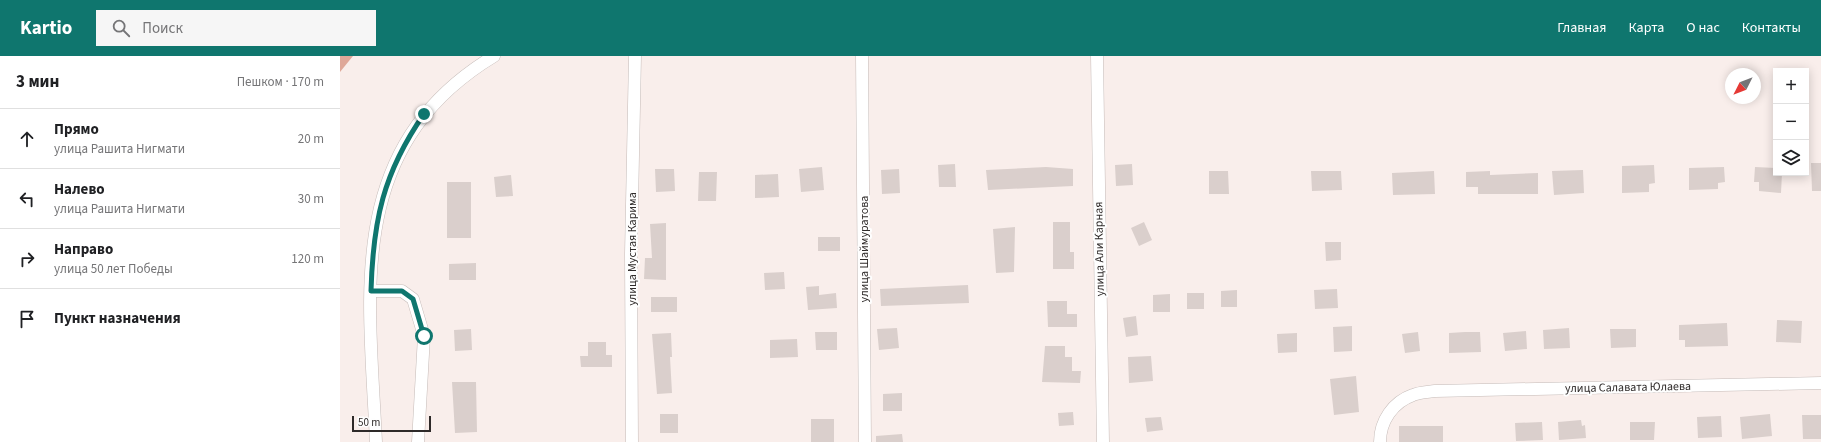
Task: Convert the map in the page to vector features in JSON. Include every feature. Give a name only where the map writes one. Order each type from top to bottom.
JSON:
[{"type":"street","points":[[376,442],[370,320],[372,253],[375,224],[384,189],[406,141],[424,114],[442,96],[477,66],[494,56]]},
{"type":"street","name":"улица Мустая Карима","points":[[632,442],[631,254],[634,56]]},
{"type":"street","name":"улица Шаймуратова","points":[[862,56],[865,442]]},
{"type":"street","name":"улица Али Карная","points":[[1097,56],[1103,442]]},
{"type":"street","points":[[371,291],[402,291],[413,299],[424,336],[418,442]]},
{"type":"street","name":"улица Салавата Юлаева","points":[[1380,442],[1384,421],[1394,406],[1413,395],[1435,391],[1821,383]]},
{"type":"shaded area","points":[[340,56],[353,56],[340,72]]},
{"type":"building","points":[[1811,163],[1821,163],[1821,191],[1812,191]]},
{"type":"building","points":[[955,164],[956,187],[939,187],[938,165]]},
{"type":"building","points":[[1132,164],[1133,185],[1116,186],[1115,165]]},
{"type":"building","points":[[1654,165],[1655,183],[1649,184],[1649,192],[1622,193],[1622,166]]},
{"type":"building","points":[[822,167],[824,190],[801,192],[799,169]]},
{"type":"building","points":[[1046,167],[1073,169],[1073,186],[988,190],[986,170]]},
{"type":"building","points":[[1724,167],[1725,182],[1718,183],[1718,189],[1689,190],[1689,168]]},
{"type":"building","points":[[1755,167],[1773,168],[1773,176],[1782,176],[1781,193],[1759,191],[1759,182],[1754,182]]},
{"type":"building","points":[[655,169],[674,169],[675,191],[656,192]]},
{"type":"building","points":[[899,169],[900,193],[882,194],[881,170]]},
{"type":"building","points":[[1583,170],[1584,193],[1554,195],[1552,171]]},
{"type":"building","points":[[1209,171],[1228,171],[1229,194],[1209,194]]},
{"type":"building","points":[[1311,171],[1341,171],[1342,190],[1312,191]]},
{"type":"building","points":[[1434,171],[1435,194],[1393,195],[1392,173]]},
{"type":"building","points":[[1490,171],[1490,175],[1538,173],[1538,194],[1478,194],[1478,187],[1466,187],[1466,172]]},
{"type":"building","points":[[699,172],[717,172],[716,201],[698,201]]},
{"type":"building","points":[[778,174],[779,197],[755,198],[755,175]]},
{"type":"building","points":[[511,175],[513,196],[496,197],[494,177]]},
{"type":"building","points":[[447,182],[471,182],[471,238],[447,238]]},
{"type":"building","points":[[1053,222],[1070,222],[1070,252],[1074,252],[1074,269],[1053,269]]},
{"type":"building","points":[[1144,222],[1152,240],[1139,246],[1131,228]]},
{"type":"building","points":[[666,223],[666,280],[644,279],[645,258],[652,258],[650,224]]},
{"type":"building","points":[[1015,227],[1014,272],[996,273],[993,229]]},
{"type":"building","points":[[818,237],[840,237],[840,251],[818,251]]},
{"type":"building","points":[[1325,242],[1341,242],[1341,260],[1326,261]]},
{"type":"building","points":[[476,263],[476,280],[449,280],[449,264]]},
{"type":"building","points":[[784,272],[785,289],[765,290],[764,273]]},
{"type":"building","points":[[968,285],[969,303],[881,306],[880,289]]},
{"type":"building","points":[[819,286],[819,295],[836,293],[837,308],[808,310],[806,287]]},
{"type":"building","points":[[1337,289],[1338,308],[1315,309],[1314,290]]},
{"type":"building","points":[[1237,290],[1237,307],[1221,307],[1221,291]]},
{"type":"building","points":[[1187,293],[1204,293],[1204,309],[1187,309]]},
{"type":"building","points":[[1170,294],[1170,312],[1153,312],[1153,295]]},
{"type":"building","points":[[651,297],[677,297],[677,312],[651,312]]},
{"type":"building","points":[[1047,301],[1067,301],[1067,314],[1077,314],[1077,327],[1048,327]]},
{"type":"building","points":[[1136,316],[1138,335],[1126,337],[1123,318]]},
{"type":"building","points":[[1777,320],[1802,321],[1801,343],[1776,342]]},
{"type":"building","points":[[1727,323],[1728,346],[1685,347],[1685,340],[1679,340],[1679,325]]},
{"type":"building","points":[[1352,326],[1352,351],[1334,352],[1333,327]]},
{"type":"building","points":[[897,328],[899,348],[879,350],[877,329]]},
{"type":"building","points":[[1569,328],[1570,348],[1544,349],[1543,330]]},
{"type":"building","points":[[471,329],[472,350],[455,351],[454,330]]},
{"type":"building","points":[[1610,329],[1636,329],[1636,347],[1611,348]]},
{"type":"building","points":[[1526,331],[1527,349],[1505,351],[1503,333]]},
{"type":"building","points":[[815,332],[837,332],[837,350],[816,350]]},
{"type":"building","points":[[1418,332],[1420,351],[1405,353],[1402,334]]},
{"type":"building","points":[[1480,332],[1481,352],[1449,353],[1449,333]]},
{"type":"building","points":[[671,333],[672,357],[670,357],[672,393],[657,394],[652,334]]},
{"type":"building","points":[[1297,333],[1297,352],[1278,353],[1277,334]]},
{"type":"building","points":[[797,339],[798,357],[770,358],[770,340]]},
{"type":"building","points":[[588,342],[606,342],[606,355],[612,355],[612,367],[581,367],[580,356],[588,356]]},
{"type":"building","points":[[1045,346],[1065,346],[1065,357],[1072,357],[1072,371],[1081,371],[1080,383],[1042,382]]},
{"type":"building","points":[[1151,356],[1153,381],[1129,383],[1128,357]]},
{"type":"building","points":[[1356,376],[1359,412],[1334,415],[1330,379]]},
{"type":"building","points":[[452,382],[476,382],[477,432],[455,433]]},
{"type":"building","points":[[902,393],[902,411],[883,411],[883,394]]},
{"type":"building","points":[[1073,412],[1074,425],[1059,426],[1058,413]]},
{"type":"building","points":[[660,414],[678,414],[678,433],[660,433]]},
{"type":"building","points":[[1770,414],[1772,436],[1742,439],[1740,417]]},
{"type":"building","points":[[1802,415],[1821,415],[1821,439],[1803,439]]},
{"type":"building","points":[[1721,416],[1722,437],[1698,438],[1697,417]]},
{"type":"building","points":[[1161,417],[1163,430],[1147,432],[1145,418]]},
{"type":"building","points":[[811,419],[834,419],[834,442],[811,442]]},
{"type":"building","points":[[1581,420],[1582,426],[1585,425],[1586,438],[1559,440],[1558,422]]},
{"type":"building","points":[[1542,422],[1543,440],[1516,441],[1515,423]]},
{"type":"building","points":[[1630,422],[1655,422],[1654,440],[1630,440]]},
{"type":"building","points":[[1399,426],[1443,426],[1443,442],[1399,442]]},
{"type":"building","points":[[902,434],[903,442],[876,442],[876,436]]},
{"type":"route","points":[[424,114],[409,135],[384,189],[375,224],[372,253],[371,291],[402,291],[413,299],[424,336]]}]
